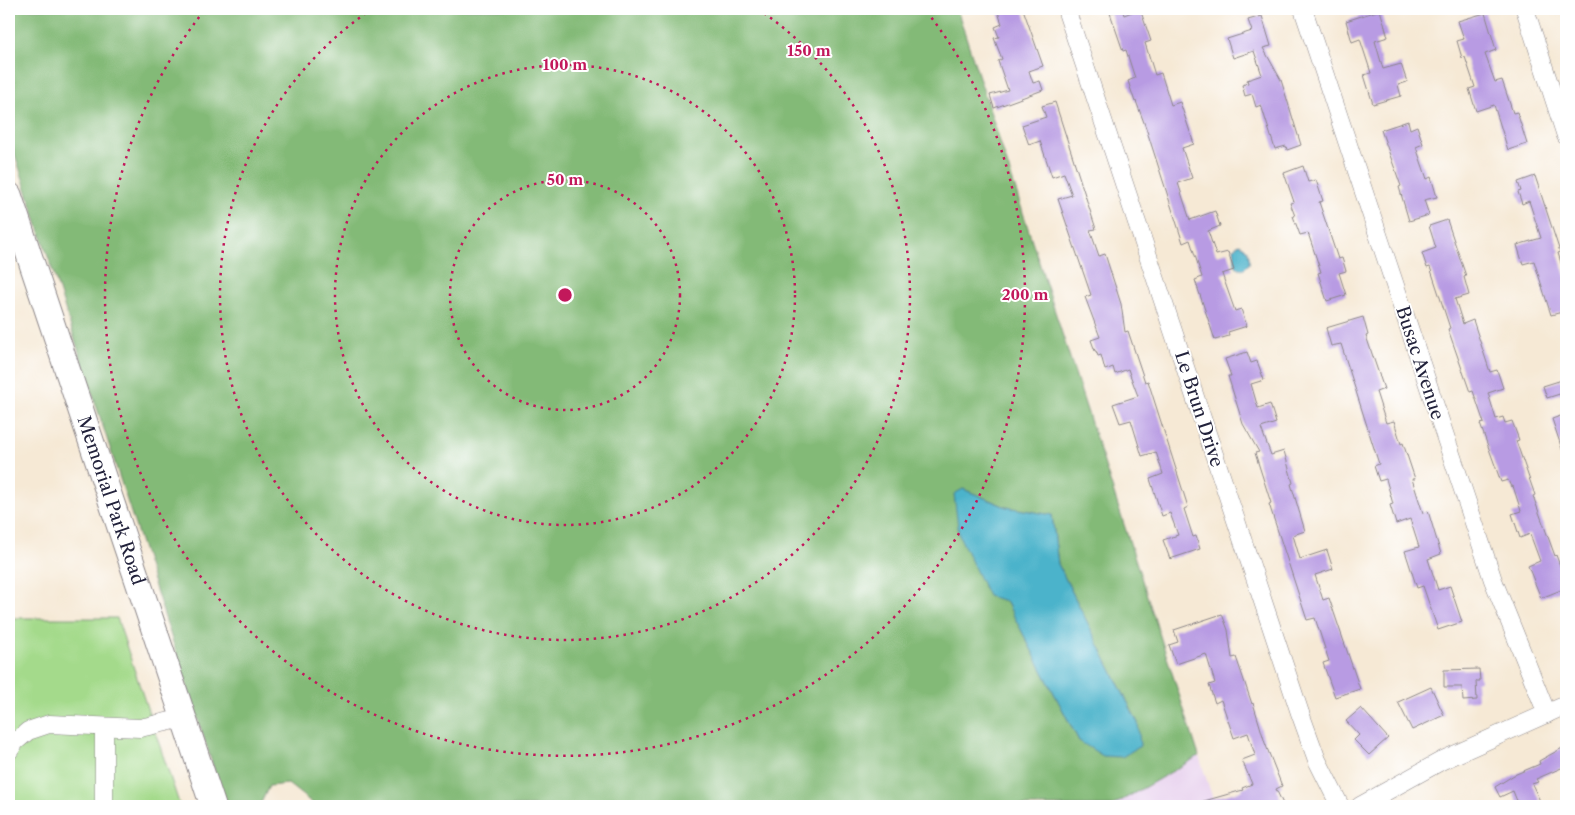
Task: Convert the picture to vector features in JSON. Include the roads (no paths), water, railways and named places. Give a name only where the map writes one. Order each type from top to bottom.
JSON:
[{"type":"street","name":"Le Brun Drive","points":[[1066,9],[1300,713],[1317,760],[1340,806]]},
{"type":"street","name":"Busac Avenue","points":[[1303,9],[1493,580],[1547,714]]},
{"type":"street","points":[[1525,9],[1566,136]]},
{"type":"street","name":"Memorial Park Road","points":[[9,195],[213,806]]},
{"type":"street","points":[[1360,806],[1443,760],[1566,705]]},
{"type":"street","points":[[9,751],[15,742],[28,731],[49,724],[140,728],[184,718]]},
{"type":"street","points":[[104,726],[104,806]]},
{"type":"water","points":[[1239,244],[1246,249],[1249,255],[1249,264],[1243,269],[1238,268],[1235,264],[1234,248]]},
{"type":"water","points":[[963,489],[1006,507],[1052,515],[1058,564],[1138,723],[1140,746],[1122,757],[1103,756],[1079,741],[1006,601],[988,596],[959,535],[954,494]]}]
